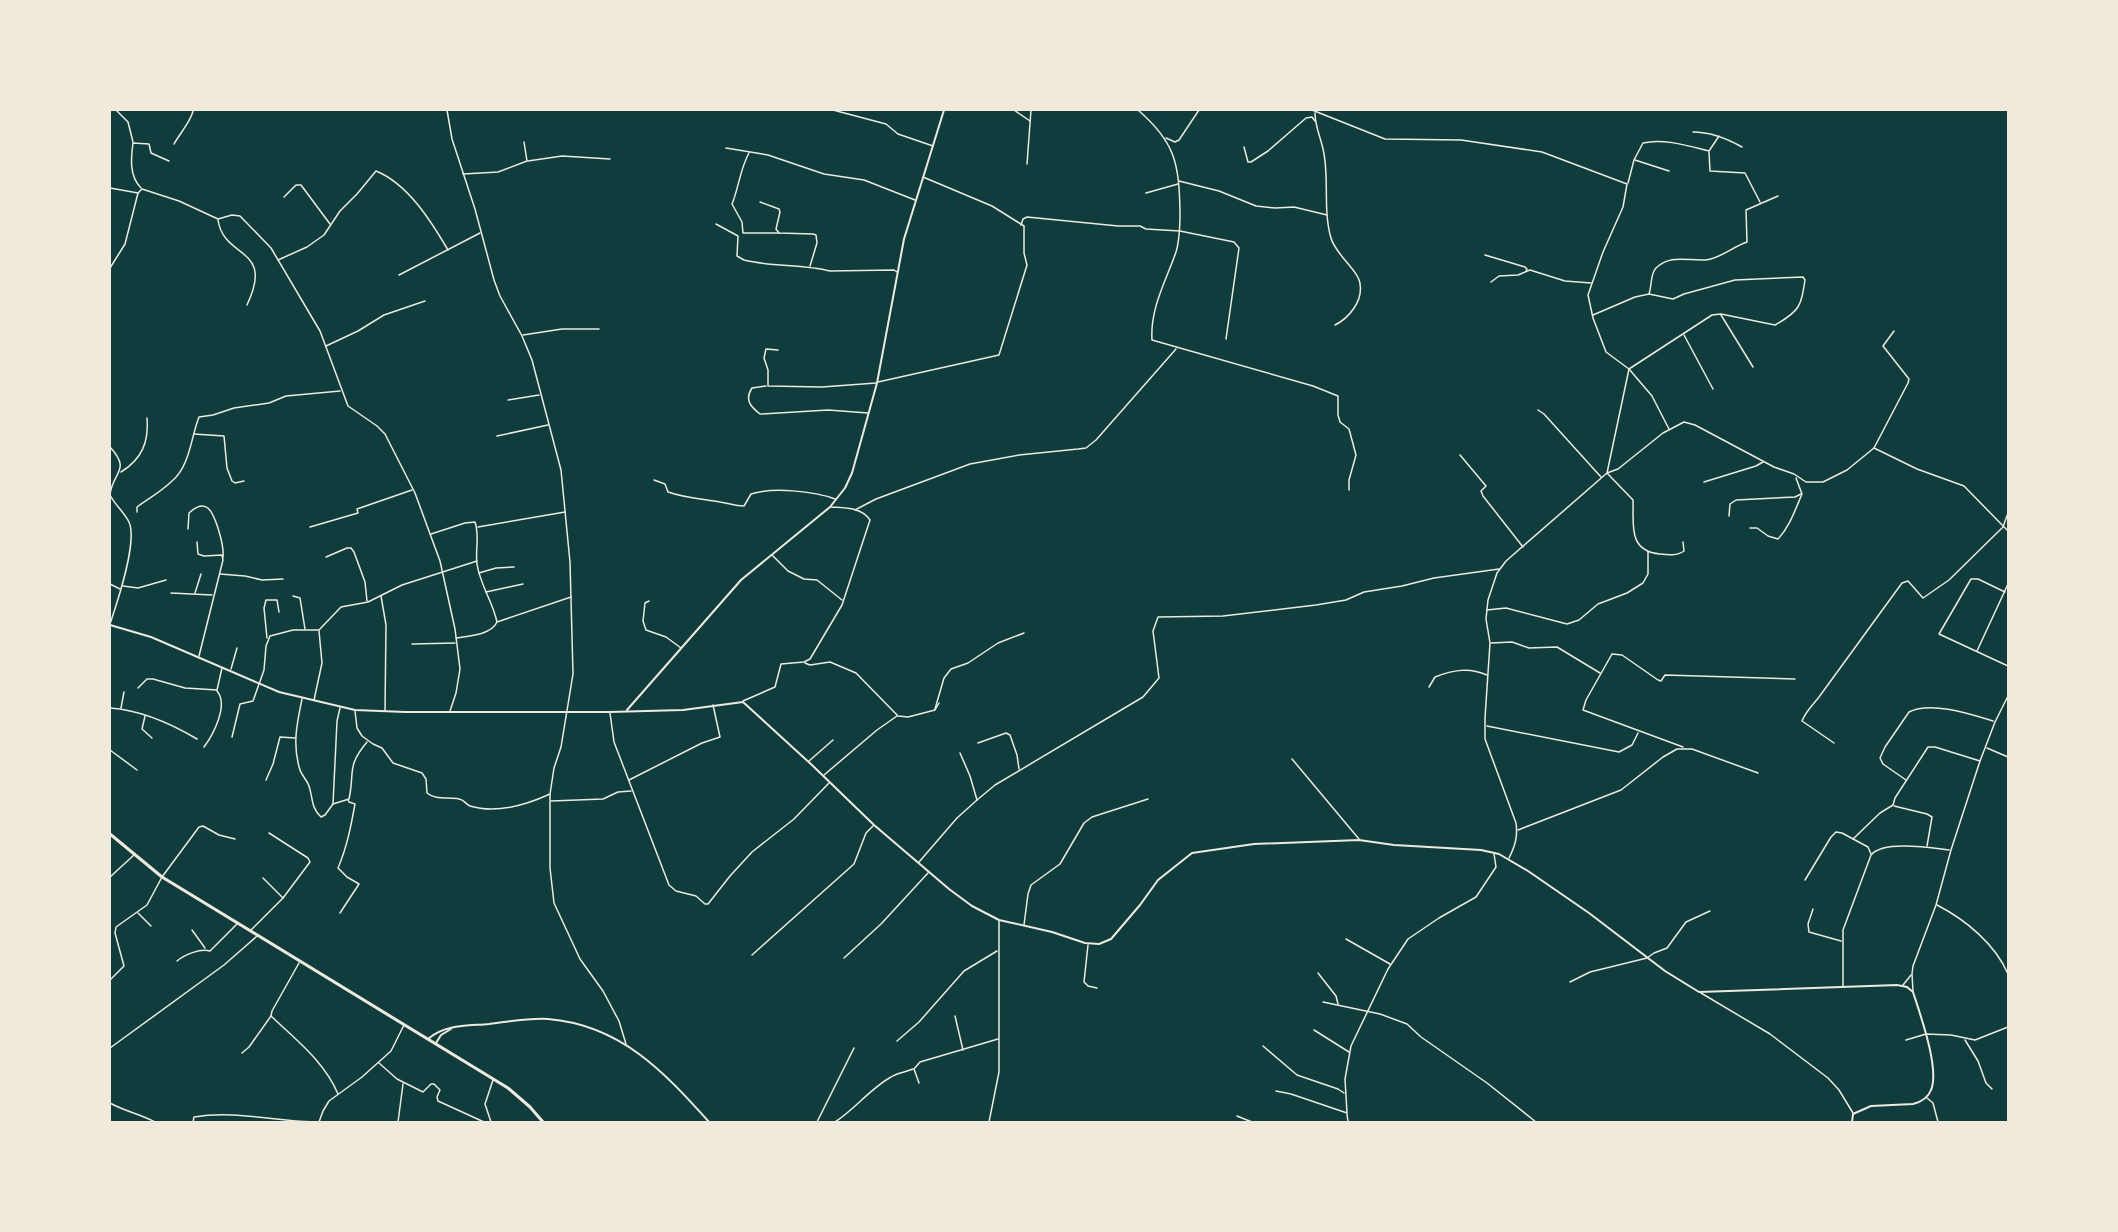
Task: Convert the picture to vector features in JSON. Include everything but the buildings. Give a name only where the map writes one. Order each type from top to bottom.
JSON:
[{"type":"main road","points":[[110,834],[162,877],[493,1079],[523,1101],[543,1122]]},
{"type":"street","points":[[116,110],[128,122],[133,143],[134,179],[142,189],[179,201],[218,219],[232,215],[240,216],[271,248],[320,331],[348,406],[385,434],[413,490],[440,561],[460,669],[449,712]]},
{"type":"street","points":[[174,144],[192,116],[193,110]]},
{"type":"street","points":[[447,110],[452,139],[500,296],[532,360],[562,476],[571,597],[573,674],[561,747],[554,768],[550,794],[550,868],[554,903],[580,959],[603,991],[619,1021],[625,1035],[626,1045]]},
{"type":"street","points":[[833,110],[886,124],[898,134],[934,146]]},
{"type":"street","points":[[627,711],[741,580],[830,507],[845,488],[852,472],[877,383],[904,239],[944,110]]},
{"type":"street","points":[[1014,110],[1030,122]]},
{"type":"street","points":[[1027,164],[1031,110]]},
{"type":"street","points":[[1138,110],[1165,137],[1176,164],[1179,184],[1180,231],[1177,249],[1159,293],[1151,337],[1154,342],[1313,386],[1338,396],[1340,422],[1349,429],[1356,455],[1349,480],[1349,490]]},
{"type":"street","points":[[1162,135],[1176,141],[1199,110]]},
{"type":"street","points":[[1312,110],[1385,139],[1461,140],[1542,152],[1628,184]]},
{"type":"street","points":[[1315,112],[1315,122],[1324,153],[1327,215],[1331,237],[1334,246],[1361,285],[1354,309],[1344,321],[1335,326]]},
{"type":"street","points":[[1244,147],[1248,162],[1251,162],[1268,151],[1306,118],[1312,117],[1315,122]]},
{"type":"street","points":[[1693,132],[1705,132],[1719,136],[1742,147]]},
{"type":"street","points":[[1719,136],[1709,151],[1710,171],[1745,173],[1760,202]]},
{"type":"street","points":[[1669,429],[1652,396],[1629,369],[1606,352],[1592,315],[1588,295],[1623,207],[1634,160],[1643,143],[1649,141],[1709,151]]},
{"type":"street","points":[[524,142],[527,161]]},
{"type":"street","points":[[133,143],[149,144],[151,153],[169,161]]},
{"type":"street","points":[[726,148],[780,159],[824,174],[864,180],[916,200]]},
{"type":"street","points":[[749,152],[732,204],[742,222],[743,233],[816,235],[817,243],[810,267]]},
{"type":"street","points":[[462,174],[498,172],[527,161],[562,156],[610,159]]},
{"type":"street","points":[[1634,160],[1669,171]]},
{"type":"street","points":[[278,260],[317,241],[324,235],[340,211],[357,194],[374,171],[411,196],[435,227],[448,250]]},
{"type":"street","points":[[868,413],[828,410],[760,414],[749,402],[748,396],[752,388],[768,386],[822,387],[877,383],[999,355],[1027,266],[1024,253],[1024,229],[1021,225],[992,206],[923,177]]},
{"type":"street","points":[[1178,180],[1219,191],[1256,206],[1294,207],[1327,215]]},
{"type":"street","points":[[1146,193],[1179,184]]},
{"type":"street","points":[[284,197],[296,185],[301,185],[331,225]]},
{"type":"street","points":[[110,188],[138,193]]},
{"type":"street","points":[[110,268],[125,244],[138,193],[142,189]]},
{"type":"street","points":[[1649,294],[1653,272],[1670,258],[1706,260],[1721,256],[1731,248],[1747,242],[1746,210],[1778,196]]},
{"type":"street","points":[[760,202],[779,209],[776,229],[779,233]]},
{"type":"street","points":[[1021,225],[1023,219],[1028,217],[1140,226],[1146,229],[1180,231],[1232,242],[1238,246],[1226,339]]},
{"type":"street","points":[[218,219],[220,230],[245,255],[256,272],[256,282],[247,305]]},
{"type":"street","points":[[716,224],[738,236],[737,256],[741,259],[830,271],[894,270],[898,273]]},
{"type":"street","points":[[399,275],[481,233]]},
{"type":"street","points":[[1485,255],[1525,267],[1526,271]]},
{"type":"street","points":[[1491,282],[1499,276],[1518,275],[1530,270],[1565,281],[1592,283]]},
{"type":"street","points":[[1592,315],[1627,300],[1649,294],[1673,299],[1735,280],[1803,277],[1805,280],[1801,305],[1787,319],[1775,325],[1721,314],[1712,315],[1629,369],[1607,473]]},
{"type":"street","points":[[325,346],[358,331],[384,315],[425,301]]},
{"type":"street","points":[[1721,314],[1753,367]]},
{"type":"street","points":[[522,336],[562,329],[598,329]]},
{"type":"street","points":[[1508,859],[1515,845],[1517,831],[1514,814],[1487,747],[1485,726],[1490,643],[1487,610],[1488,600],[1500,568],[1607,473],[1618,469],[1680,422],[1695,424],[1809,483],[1822,482],[1847,470],[1874,448],[1908,383],[1909,379],[1883,346],[1894,331]]},
{"type":"street","points":[[1684,334],[1713,389]]},
{"type":"street","points":[[855,510],[876,499],[970,465],[1019,455],[1078,449],[1090,445],[1176,348]]},
{"type":"street","points":[[768,386],[765,349],[778,350]]},
{"type":"street","points":[[137,513],[137,507],[172,481],[179,473],[186,460],[199,417],[234,408],[269,403],[286,396],[341,391]]},
{"type":"street","points":[[508,400],[540,395]]},
{"type":"street","points":[[1538,410],[1602,478]]},
{"type":"street","points":[[147,418],[148,432],[145,446],[134,462],[120,472],[110,490],[110,495],[127,519],[131,529],[126,572],[110,625],[137,632],[199,656],[279,692],[355,710],[610,712],[683,710],[742,702],[775,687],[780,664],[804,662],[810,659],[842,605],[869,524],[868,516],[855,510],[830,507]]},
{"type":"street","points":[[497,436],[549,424]]},
{"type":"street","points":[[193,434],[224,436],[229,476],[235,483],[244,481]]},
{"type":"street","points":[[110,447],[119,460],[120,472]]},
{"type":"street","points":[[1874,448],[1964,486],[2008,531]]},
{"type":"street","points":[[1460,456],[1486,486],[1481,491],[1483,496],[1523,547]]},
{"type":"street","points":[[1704,482],[1756,466],[1764,461]]},
{"type":"street","points":[[1607,473],[1634,500],[1632,518],[1634,534],[1644,549],[1654,553],[1680,554],[1684,551],[1683,542]]},
{"type":"street","points":[[1750,528],[1757,528],[1768,536],[1778,539],[1791,520],[1802,494],[1794,474]]},
{"type":"street","points":[[654,480],[665,484],[668,492],[735,506],[744,506],[751,494],[773,490],[825,495],[836,499]]},
{"type":"street","points":[[309,527],[358,513],[357,509],[413,490]]},
{"type":"street","points":[[1729,516],[1730,504],[1736,500],[1795,497],[1802,494]]},
{"type":"street","points":[[188,530],[189,513],[203,507],[209,508],[214,514],[224,548],[220,574],[199,656]]},
{"type":"street","points":[[477,527],[565,512]]},
{"type":"street","points":[[1834,743],[1802,722],[1807,710],[1819,697],[1902,583],[1908,581],[1920,597],[1924,598],[1949,580],[2003,526],[2008,513]]},
{"type":"street","points":[[430,535],[473,521],[477,527],[478,574],[496,622]]},
{"type":"street","points":[[197,542],[200,556],[222,555],[223,558]]},
{"type":"street","points":[[326,557],[351,548],[364,582],[368,602]]},
{"type":"street","points":[[1487,610],[1506,608],[1566,624],[1579,620],[1598,604],[1627,593],[1643,583],[1648,574],[1648,551]]},
{"type":"street","points":[[772,555],[788,571],[804,579],[817,580],[842,600]]},
{"type":"street","points":[[267,640],[279,632],[319,630],[341,607],[368,602],[402,585],[477,561]]},
{"type":"street","points":[[478,574],[496,568],[514,567]]},
{"type":"street","points":[[918,863],[957,818],[995,784],[1143,697],[1159,678],[1153,631],[1158,617],[1223,616],[1334,603],[1364,592],[1402,586],[1430,578],[1500,568]]},
{"type":"street","points":[[195,593],[201,574]]},
{"type":"street","points":[[220,574],[262,580],[283,579]]},
{"type":"street","points":[[2005,592],[1978,579],[1971,579],[1939,632],[1940,636],[2008,666]]},
{"type":"street","points":[[110,584],[122,588],[138,588],[166,580]]},
{"type":"street","points":[[485,592],[523,584]]},
{"type":"street","points":[[1977,652],[2008,584]]},
{"type":"street","points":[[171,592],[213,596]]},
{"type":"street","points":[[293,596],[300,598],[305,630]]},
{"type":"street","points":[[380,596],[386,625],[385,712]]},
{"type":"street","points":[[456,638],[483,633],[493,628],[496,622],[571,597]]},
{"type":"street","points":[[232,736],[240,704],[253,701],[267,656],[264,608],[266,600],[277,600],[279,612]]},
{"type":"street","points":[[649,601],[645,603],[643,621],[646,630],[666,637],[682,648]]},
{"type":"street","points":[[314,701],[322,663],[319,630]]},
{"type":"street","points":[[935,710],[944,678],[951,669],[968,663],[999,643],[1024,633]]},
{"type":"street","points":[[412,644],[456,642]]},
{"type":"street","points":[[1490,643],[1512,642],[1529,648],[1557,647],[1601,674]]},
{"type":"street","points":[[231,670],[237,648]]},
{"type":"street","points":[[1758,772],[1639,732],[1583,710],[1586,700],[1612,654],[1617,653],[1658,681],[1661,681],[1665,675],[1795,679]]},
{"type":"street","points":[[804,662],[810,665],[830,662],[856,674],[898,716],[908,717],[935,710],[939,703]]},
{"type":"street","points":[[217,690],[223,668]]},
{"type":"street","points":[[1430,687],[1435,677],[1447,672],[1469,670],[1487,675]]},
{"type":"street","points":[[138,688],[147,680],[153,679],[184,688],[217,690],[221,695],[221,706],[214,732],[204,747]]},
{"type":"street","points":[[121,708],[124,692]]},
{"type":"street","points":[[1853,1114],[1864,1108],[1913,1104],[1927,1097],[1931,1092],[1933,1071],[1926,1035],[1913,992],[1912,974],[1936,905],[1980,761],[2008,696]]},
{"type":"street","points":[[302,698],[296,754],[300,771],[309,784],[310,798],[315,811],[318,816],[323,817],[333,804],[337,721],[340,707]]},
{"type":"street","points":[[742,702],[874,825],[972,906],[999,920],[1089,944],[1099,944],[1111,939],[1158,880],[1192,853],[1254,844],[1359,840],[1394,845],[1482,850],[1494,853],[1508,859],[1589,913],[1647,958],[1770,1034],[1828,1077],[1839,1090],[1853,1114],[1852,1122]]},
{"type":"street","points":[[628,780],[702,743],[720,737],[713,705]]},
{"type":"street","points":[[110,708],[121,708],[162,721],[197,739]]},
{"type":"street","points":[[1906,780],[1883,764],[1880,758],[1909,712],[1928,708],[1952,711],[1995,722]]},
{"type":"street","points":[[355,710],[357,729],[368,741],[382,748],[393,763],[422,773],[426,779],[427,793],[431,796],[461,799],[470,806],[498,808],[528,804],[550,794]]},
{"type":"street","points":[[610,712],[614,742],[669,885],[676,891],[696,896],[705,904],[708,904],[752,852],[794,819],[830,782]]},
{"type":"street","points":[[146,716],[142,729],[152,738]]},
{"type":"street","points":[[823,776],[877,730],[898,716]]},
{"type":"street","points":[[1485,726],[1619,752],[1632,745],[1639,732]]},
{"type":"street","points":[[978,743],[1006,734],[1010,735],[1019,770]]},
{"type":"street","points":[[266,780],[280,737],[296,738]]},
{"type":"street","points":[[808,762],[833,740]]},
{"type":"street","points":[[348,800],[352,766],[357,753],[368,741]]},
{"type":"street","points":[[1517,831],[1621,790],[1663,757],[1683,747]]},
{"type":"street","points":[[1893,806],[1894,798],[1928,747],[1935,747],[1980,761]]},
{"type":"street","points":[[1986,748],[2008,757]]},
{"type":"street","points":[[110,750],[137,770]]},
{"type":"street","points":[[960,753],[977,800]]},
{"type":"street","points":[[1292,759],[1359,840]]},
{"type":"street","points":[[550,801],[603,799],[618,792],[633,791]]},
{"type":"street","points":[[1024,926],[1031,885],[1059,864],[1084,823],[1092,817],[1148,799]]},
{"type":"street","points":[[333,804],[348,800],[355,804],[349,837],[338,868],[347,878],[359,884],[340,913]]},
{"type":"street","points":[[1853,839],[1880,813],[1893,806],[1932,817],[1927,847]]},
{"type":"street","points":[[752,955],[854,864],[866,832],[874,825]]},
{"type":"street","points":[[110,980],[124,968],[115,933],[116,927],[147,905],[162,877],[199,827],[203,826],[219,836],[234,839]]},
{"type":"street","points":[[1805,880],[1833,833],[1839,832],[1868,847],[1871,855]]},
{"type":"street","points":[[250,931],[283,898],[310,860],[269,833]]},
{"type":"street","points":[[1843,986],[1842,942],[1846,921],[1871,855],[1878,849],[1927,847],[1951,850]]},
{"type":"street","points":[[1348,1122],[1345,1094],[1346,1074],[1354,1037],[1391,964],[1408,939],[1476,897],[1496,867],[1494,853]]},
{"type":"street","points":[[110,877],[135,855]]},
{"type":"street","points":[[844,958],[881,924],[929,872]]},
{"type":"street","points":[[263,878],[283,898]]},
{"type":"street","points":[[1936,905],[1963,922],[1982,938],[1999,958],[2008,974]]},
{"type":"street","points":[[1814,909],[1808,924],[1809,932],[1842,942]]},
{"type":"street","points":[[1570,982],[1590,972],[1647,958],[1667,948],[1686,922],[1710,910]]},
{"type":"street","points":[[137,913],[151,926]]},
{"type":"street","points":[[989,1122],[990,1109],[998,1084],[999,920]]},
{"type":"street","points":[[177,961],[184,955],[205,949],[211,950],[237,924]]},
{"type":"street","points":[[192,930],[205,949]]},
{"type":"street","points":[[110,1048],[224,965],[257,936]]},
{"type":"street","points":[[1346,939],[1391,964]]},
{"type":"street","points":[[1089,944],[1084,982],[1088,986],[1097,988]]},
{"type":"street","points":[[897,1041],[919,1022],[964,971],[998,951]]},
{"type":"street","points":[[242,1053],[272,1016],[272,1011],[300,962]]},
{"type":"street","points":[[1318,973],[1336,996],[1338,1005]]},
{"type":"street","points":[[1903,985],[1912,974]]},
{"type":"street","points":[[1700,992],[1903,985],[1913,992]]},
{"type":"street","points":[[1323,1002],[1380,1014],[1407,1024],[1421,1037],[1487,1083],[1536,1122]]},
{"type":"street","points":[[272,1016],[328,1073],[338,1094]]},
{"type":"street","points":[[955,1016],[963,1051]]},
{"type":"street","points":[[428,1039],[437,1032],[454,1027],[510,1021],[550,1020],[583,1026],[626,1045],[654,1064],[709,1122]]},
{"type":"street","points":[[193,1122],[194,1117],[207,1116],[265,1117],[293,1122],[319,1122],[325,1105],[391,1051],[404,1024]]},
{"type":"street","points":[[436,1043],[441,1035],[454,1027]]},
{"type":"street","points":[[1906,1040],[1926,1035],[1951,1035],[1964,1039],[1981,1038],[2008,1027]]},
{"type":"street","points":[[1314,1030],[1350,1053]]},
{"type":"street","points":[[836,1122],[852,1111],[880,1084],[894,1075],[914,1069],[924,1060],[963,1051],[999,1039]]},
{"type":"street","points":[[1964,1039],[1978,1061],[1986,1083],[1992,1089]]},
{"type":"street","points":[[1263,1046],[1297,1075],[1338,1089],[1345,1094]]},
{"type":"street","points":[[817,1122],[854,1048]]},
{"type":"street","points":[[379,1063],[403,1083],[423,1092],[434,1084],[440,1090],[438,1101],[484,1122]]},
{"type":"street","points":[[914,1069],[919,1083]]},
{"type":"street","points":[[490,1122],[485,1104],[493,1079]]},
{"type":"street","points":[[398,1122],[403,1083]]},
{"type":"street","points":[[1276,1091],[1347,1113]]},
{"type":"street","points":[[1927,1097],[1933,1103],[1938,1122]]},
{"type":"street","points":[[110,1102],[118,1108],[133,1111],[155,1122]]},
{"type":"street","points":[[1237,1116],[1252,1122]]}]
